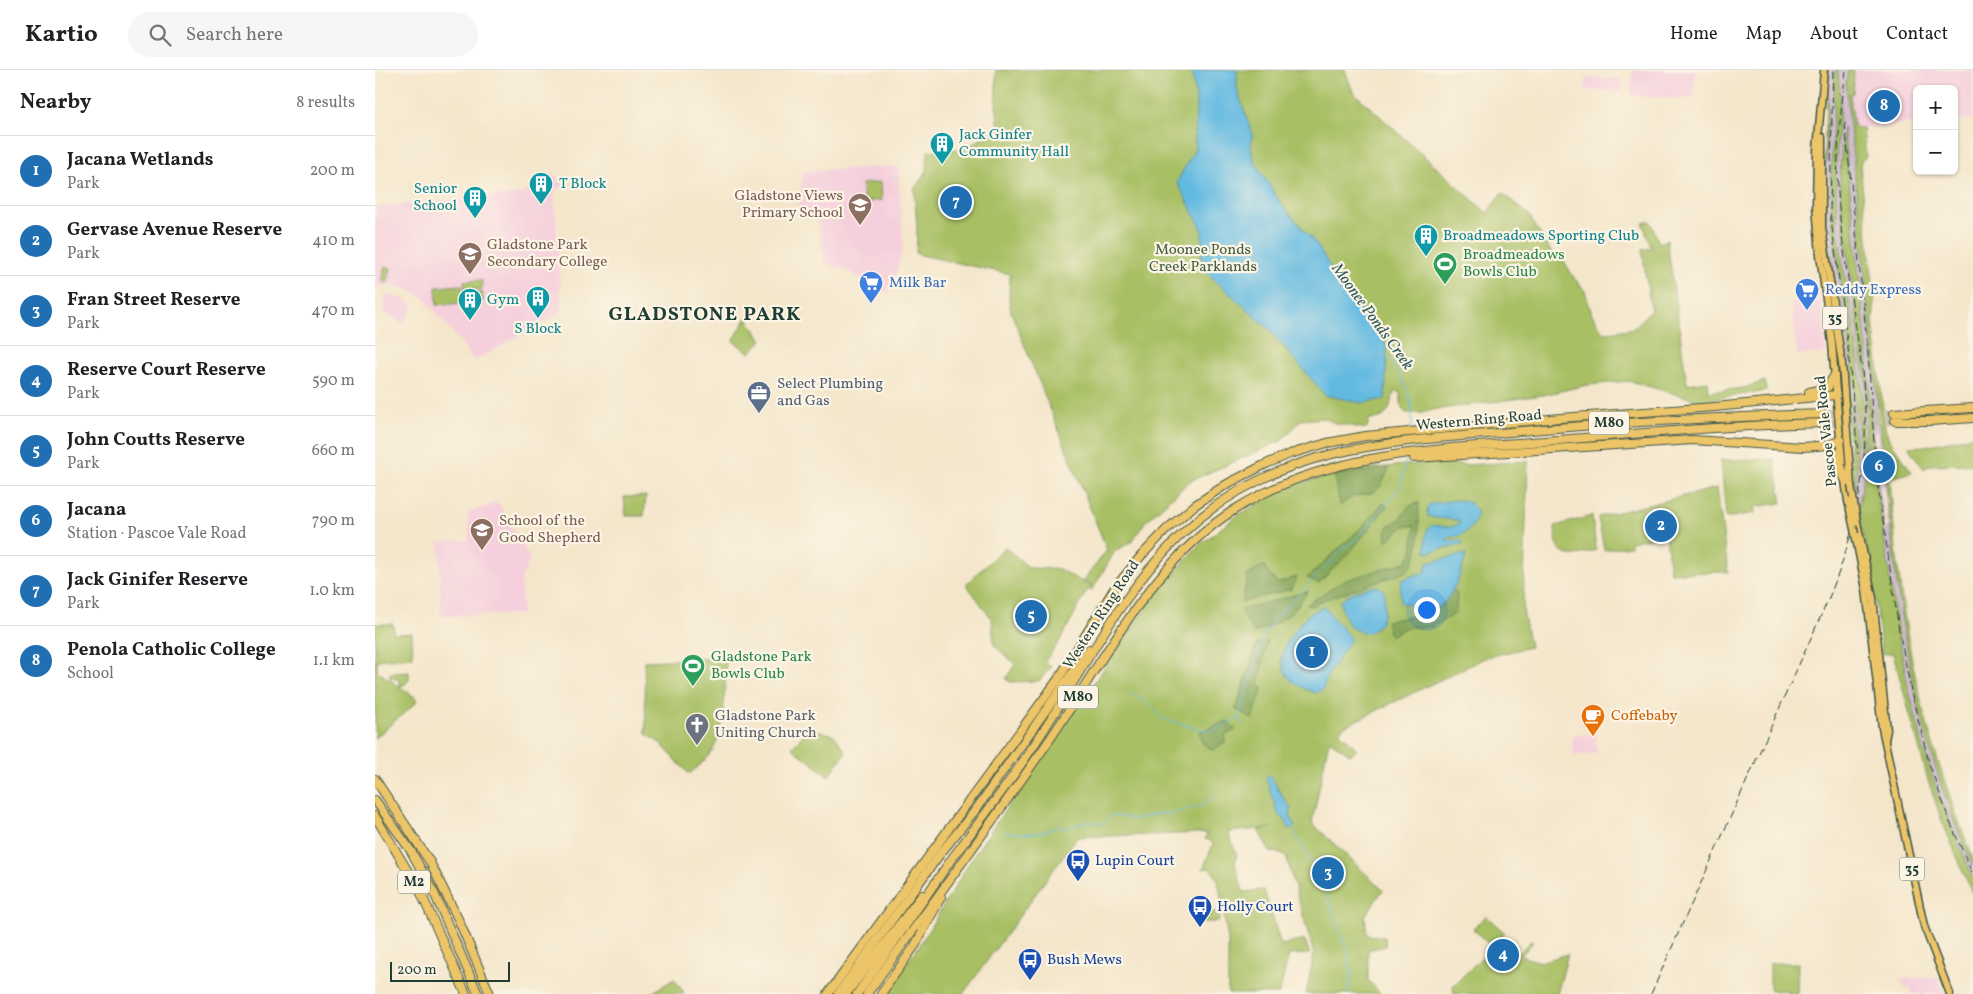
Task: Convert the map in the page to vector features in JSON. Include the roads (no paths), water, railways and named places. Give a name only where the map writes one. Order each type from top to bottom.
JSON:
[{"type":"highway","points":[[1763,401],[1823,389],[1831,383],[1834,376]]},
{"type":"highway","points":[[828,994],[1011,746],[1059,678],[1114,589],[1141,556],[1167,529],[1195,505],[1243,475],[1290,454],[1327,443],[1366,436],[1836,395]]},
{"type":"highway","points":[[1973,408],[1895,417],[1930,422],[1973,418]]},
{"type":"highway","name":"Western Ring Road","points":[[857,994],[1026,757],[1121,605],[1146,571],[1162,553],[1202,516],[1243,489],[1268,476],[1329,453],[1367,446],[1627,422],[1825,414]]},
{"type":"highway","name":"Western Ring Road","points":[[867,994],[1049,742],[1144,598],[1190,545],[1232,511],[1290,481],[1333,467],[1379,459],[1712,427],[1826,423]]},
{"type":"highway","points":[[1433,454],[1693,440],[1803,447],[1829,445],[1840,440]]},
{"type":"highway","points":[[1829,445],[1838,456],[1845,478]]},
{"type":"highway","points":[[940,854],[977,808],[1121,605]]},
{"type":"highway","points":[[839,994],[940,854],[1011,746]]},
{"type":"highway","points":[[375,779],[430,862],[459,921],[490,994]]},
{"type":"highway","points":[[375,794],[411,851]]},
{"type":"highway","name":"M2","points":[[375,800],[411,851],[435,895],[478,994]]},
{"type":"highway","name":"M2","points":[[375,816],[421,893],[466,994]]},
{"type":"highway","points":[[846,994],[892,933],[952,860]]},
{"type":"highway","points":[[881,994],[916,944],[954,873]]},
{"type":"main road","name":"Pascoe Vale Road","points":[[1823,70],[1821,116],[1823,236],[1846,407],[1851,485],[1874,606],[1887,730],[1885,741]]},
{"type":"main road","name":"Pascoe Vale Road","points":[[1821,116],[1815,178],[1817,223],[1840,440],[1848,501],[1866,589],[1881,728],[1925,926],[1950,994]]},
{"type":"main road","points":[[1836,395],[1845,400]]},
{"type":"main road","points":[[1840,440],[1844,430],[1846,407]]},
{"type":"water","points":[[1192,70],[1237,70],[1237,89],[1252,134],[1251,147],[1254,161],[1282,205],[1317,245],[1342,287],[1387,346],[1385,399],[1362,403],[1325,395],[1268,328],[1207,273],[1202,260],[1202,229],[1177,182],[1195,149],[1196,98]]},
{"type":"water","points":[[1456,500],[1471,504],[1475,509],[1475,520],[1467,531],[1457,536],[1448,537],[1446,540],[1460,540],[1464,543],[1426,553],[1427,531],[1430,527],[1435,525],[1453,527],[1459,524],[1459,520],[1428,516],[1427,510],[1430,504]]},
{"type":"water","points":[[1466,554],[1455,587],[1439,607],[1428,609],[1401,603],[1400,589],[1402,580],[1425,573],[1427,563]]},
{"type":"water","points":[[1378,586],[1384,591],[1385,604],[1381,621],[1368,633],[1355,630],[1348,624],[1340,602],[1352,593]]},
{"type":"water","points":[[1324,607],[1351,639],[1328,675],[1323,689],[1316,693],[1296,684],[1289,678],[1282,663],[1286,644],[1293,633],[1309,614]]},
{"type":"water","points":[[1270,776],[1291,809],[1290,816],[1295,827],[1290,830],[1285,820],[1278,814],[1266,778]]},
{"type":"waterway","name":"Moonee Ponds Creek","points":[[1386,355],[1407,389],[1411,407],[1411,429]]},
{"type":"waterway","name":"Moonee Ponds Creek","points":[[1242,724],[1239,718],[1263,637],[1274,619],[1343,549],[1359,537],[1380,512],[1401,486],[1406,457]]},
{"type":"waterway","points":[[1130,693],[1147,702],[1163,719],[1196,728],[1211,731],[1239,718]]},
{"type":"waterway","points":[[1004,832],[1039,833],[1059,825],[1065,829],[1088,821],[1104,824],[1111,815],[1136,819],[1158,814],[1175,813],[1193,807],[1200,807],[1213,797]]},
{"type":"waterway","name":"Moonee Ponds Creek","points":[[1292,828],[1322,881],[1346,948],[1352,972],[1348,994]]},
{"type":"tunnel","points":[[1825,414],[1894,413]]},
{"type":"tunnel","points":[[1826,423],[1895,421]]},
{"type":"railway","points":[[1833,70],[1830,212],[1848,348],[1858,454]]},
{"type":"railway","points":[[1651,994],[1828,600],[1847,548],[1854,521],[1863,466],[1865,410],[1860,358],[1842,239],[1838,191],[1838,145],[1846,70]]},
{"type":"railway","points":[[1845,123],[1868,352],[1876,472],[1899,630],[1912,696],[1930,766],[1950,822],[1973,875]]},
{"type":"place","name":"Penola Catholic College","points":[[1884,106]]},
{"type":"place","name":"Jack Ginfer Community Hall","points":[[942,165]]},
{"type":"place","name":"Jack Ginifer Reserve","points":[[956,202]]},
{"type":"place","name":"T Block","points":[[541,205]]},
{"type":"place","name":"Senior School","points":[[475,219]]},
{"type":"place","name":"Gladstone Views Primary School","points":[[860,226]]},
{"type":"place","name":"Broadmeadows Sporting Club","points":[[1426,257]]},
{"type":"place","name":"Gladstone Park Secondary College","points":[[470,275]]},
{"type":"place","name":"Broadmeadows Bowls Club","points":[[1445,285]]},
{"type":"place","name":"Milk Bar","points":[[871,304]]},
{"type":"place","name":"Reddy Express","points":[[1807,311]]},
{"type":"place","name":"S Block","points":[[538,319]]},
{"type":"place","name":"Gym","points":[[470,321]]},
{"type":"place","name":"Select Plumbing and Gas","points":[[759,414]]},
{"type":"place","name":"Jacana","points":[[1879,467]]},
{"type":"place","name":"Gervase Avenue Reserve","points":[[1661,526]]},
{"type":"place","name":"School of the Good Shepherd","points":[[482,551]]},
{"type":"place","name":"John Coutts Reserve","points":[[1031,616]]},
{"type":"place","name":"Jacana Wetlands","points":[[1312,652]]},
{"type":"place","name":"Gladstone Park Bowls Club","points":[[693,687]]},
{"type":"place","name":"Coffebaby","points":[[1593,737]]},
{"type":"place","name":"Gladstone Park Uniting Church","points":[[697,746]]},
{"type":"place","name":"Fran Street Reserve","points":[[1328,873]]},
{"type":"place","name":"Lupin Court","points":[[1078,882]]},
{"type":"place","name":"Holly Court","points":[[1200,928]]},
{"type":"place","name":"Reserve Court Reserve","points":[[1503,955]]},
{"type":"place","name":"Bush Mews","points":[[1030,981]]},
{"type":"district","name":"GLADSTONE PARK","points":[[705,315]]},
{"type":"park label","name":"Moonee Ponds Creek Parklands","points":[[1203,258]]}]
